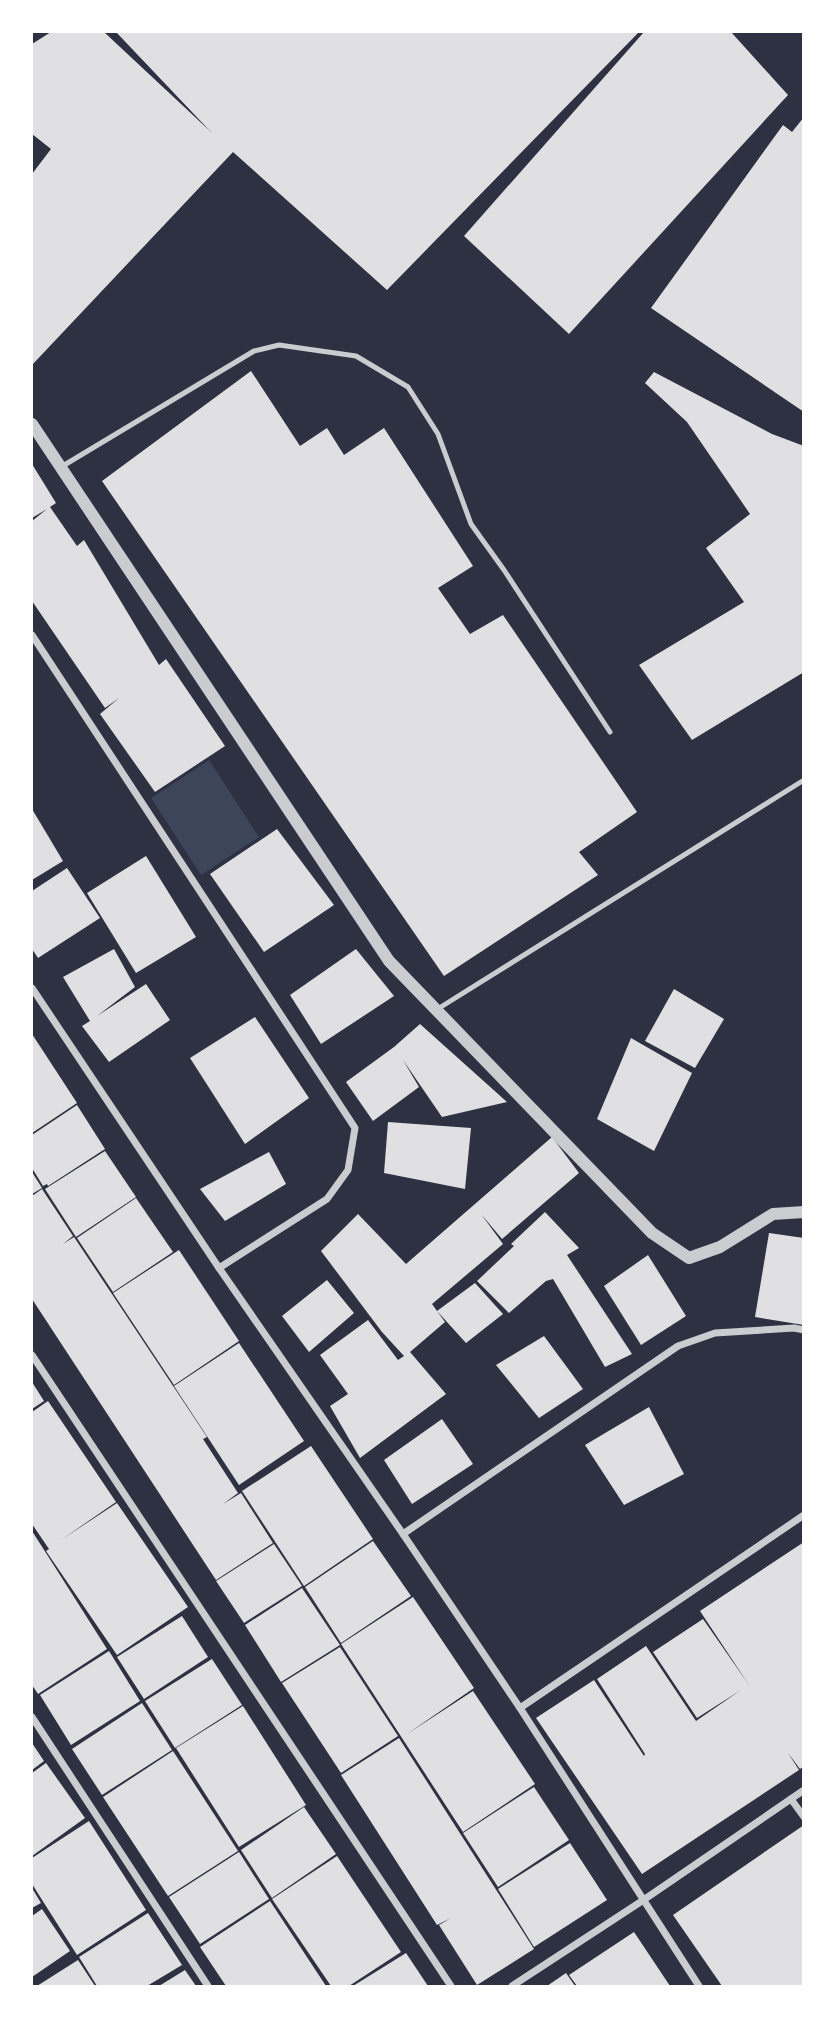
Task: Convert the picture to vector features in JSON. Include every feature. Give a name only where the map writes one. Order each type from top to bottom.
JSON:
[{"type":"street","points":[[32,424],[388,961],[652,1233],[689,1258],[720,1247],[773,1214],[803,1212]]},
{"type":"street","points":[[32,635],[355,1128],[348,1170],[327,1199],[219,1268]]},
{"type":"street","points":[[32,988],[219,1268],[520,1708],[699,1986]]},
{"type":"street","points":[[403,1534],[678,1346],[715,1333],[794,1328],[803,1330]]},
{"type":"street","points":[[32,1355],[451,1986]]},
{"type":"street","points":[[520,1708],[803,1515]]},
{"type":"street","points":[[32,1717],[208,1986]]},
{"type":"street","points":[[512,1986],[642,1901],[803,1790]]},
{"type":"street","points":[[791,1799],[803,1817]]},
{"type":"lane","points":[[61,468],[254,351],[279,345],[356,356],[408,387],[438,434],[471,524],[610,733]]},
{"type":"lane","points":[[436,1010],[803,780]]},
{"type":"shaded area","points":[[209,760],[259,837],[201,875],[151,798]]},
{"type":"building","points":[[51,32],[104,32],[211,132],[116,32],[639,32],[387,290],[233,152],[32,365],[32,174],[51,149],[32,134],[32,44]]},
{"type":"building","points":[[644,32],[731,32],[788,95],[569,334],[464,236]]},
{"type":"building","points":[[804,117],[804,412],[651,308],[783,125],[792,132]]},
{"type":"building","points":[[251,371],[300,446],[327,428],[344,455],[384,428],[473,566],[438,588],[470,634],[503,615],[637,812],[579,852],[598,875],[444,976],[102,481]]},
{"type":"building","points":[[654,372],[772,434],[804,446],[804,672],[692,740],[639,665],[744,602],[706,548],[750,514],[687,422],[645,383]]},
{"type":"building","points":[[32,464],[56,503],[50,507],[77,546],[84,540],[159,665],[166,659],[225,746],[155,792],[100,714],[119,698],[105,708],[32,601],[32,521],[47,509],[32,518]]},
{"type":"building","points":[[32,809],[63,861],[32,880]]},
{"type":"building","points":[[277,829],[334,905],[264,952],[210,874]]},
{"type":"building","points":[[146,856],[196,937],[136,973],[87,893]]},
{"type":"building","points":[[67,868],[100,918],[38,958],[32,949],[32,891]]},
{"type":"building","points":[[114,949],[135,987],[97,1016],[146,984],[170,1020],[109,1062],[82,1026],[90,1021],[63,977]]},
{"type":"building","points":[[356,949],[394,996],[321,1044],[290,995]]},
{"type":"building","points":[[674,989],[724,1019],[695,1068],[645,1041]]},
{"type":"building","points":[[255,1017],[309,1098],[245,1144],[190,1058]]},
{"type":"building","points":[[420,1024],[507,1102],[442,1117],[403,1060],[419,1087],[373,1121],[346,1082]]},
{"type":"building","points":[[32,1034],[77,1103],[32,1133]]},
{"type":"building","points":[[631,1038],[692,1073],[654,1151],[597,1119]]},
{"type":"building","points":[[77,1105],[105,1149],[48,1186],[43,1186],[32,1168],[32,1135]]},
{"type":"building","points":[[388,1122],[471,1128],[465,1189],[384,1173]]},
{"type":"building","points":[[552,1137],[579,1173],[502,1239],[481,1214],[503,1244],[432,1304],[445,1322],[410,1352],[446,1394],[360,1458],[330,1406],[348,1394],[320,1355],[368,1320],[398,1360],[404,1356],[382,1332],[321,1251],[358,1214],[406,1264]]},
{"type":"building","points":[[105,1151],[136,1197],[76,1237],[45,1189]]},
{"type":"building","points":[[269,1152],[286,1184],[225,1221],[200,1189]]},
{"type":"building","points":[[32,1172],[42,1188],[32,1194]]},
{"type":"building","points":[[42,1189],[73,1236],[63,1244],[74,1237],[207,1437],[203,1439],[238,1493],[223,1504],[241,1493],[273,1543],[216,1580],[32,1299],[32,1196]]},
{"type":"building","points":[[136,1198],[173,1252],[113,1292],[77,1238]]},
{"type":"building","points":[[545,1212],[579,1248],[567,1255],[632,1354],[605,1367],[553,1279],[546,1281],[509,1313],[477,1281]]},
{"type":"building","points":[[769,1233],[804,1238],[804,1325],[755,1317]]},
{"type":"building","points":[[179,1250],[239,1341],[174,1385],[113,1293]]},
{"type":"building","points":[[648,1255],[686,1316],[641,1345],[604,1286]]},
{"type":"building","points":[[327,1280],[354,1313],[309,1352],[282,1316]]},
{"type":"building","points":[[475,1283],[503,1314],[466,1343],[437,1311]]},
{"type":"building","points":[[544,1336],[583,1389],[539,1418],[496,1365]]},
{"type":"building","points":[[239,1343],[304,1441],[239,1485],[174,1386]]},
{"type":"building","points":[[32,1382],[44,1401],[32,1409]]},
{"type":"building","points":[[48,1401],[116,1502],[61,1540],[117,1503],[188,1607],[117,1655],[46,1551],[49,1549],[32,1524],[32,1412]]},
{"type":"building","points":[[649,1407],[684,1474],[624,1505],[585,1445]]},
{"type":"building","points":[[442,1419],[473,1464],[412,1504],[384,1460]]},
{"type":"building","points":[[311,1446],[373,1539],[304,1586],[242,1491]]},
{"type":"building","points":[[32,1531],[107,1649],[38,1694],[32,1685]]},
{"type":"building","points":[[373,1541],[411,1596],[341,1643],[305,1587]]},
{"type":"building","points":[[804,1542],[804,1766],[800,1769],[788,1753],[799,1770],[642,1874],[536,1718],[594,1680],[644,1756],[597,1679],[646,1646],[696,1721],[741,1690],[697,1718],[653,1652],[703,1619],[749,1685],[700,1611]]},
{"type":"building","points":[[274,1544],[302,1586],[244,1623],[216,1581]]},
{"type":"building","points":[[302,1588],[340,1645],[281,1682],[245,1625]]},
{"type":"building","points":[[413,1597],[474,1688],[407,1734],[473,1691],[535,1784],[463,1832],[341,1644]]},
{"type":"building","points":[[182,1616],[208,1657],[144,1699],[117,1657]]},
{"type":"building","points":[[340,1647],[398,1736],[341,1773],[282,1683]]},
{"type":"building","points":[[109,1651],[140,1701],[71,1745],[40,1695]]},
{"type":"building","points":[[212,1659],[242,1705],[175,1748],[145,1701]]},
{"type":"building","points":[[142,1703],[172,1750],[102,1795],[72,1749]]},
{"type":"building","points":[[243,1706],[306,1805],[239,1847],[176,1748]]},
{"type":"building","points":[[399,1738],[534,1949],[477,1985],[439,1925],[451,1918],[437,1925],[341,1775]]},
{"type":"building","points":[[32,1743],[44,1761],[32,1770]]},
{"type":"building","points":[[173,1751],[238,1851],[168,1896],[103,1797]]},
{"type":"building","points":[[46,1763],[85,1818],[32,1856],[32,1773]]},
{"type":"building","points":[[534,1787],[569,1840],[498,1887],[463,1833]]},
{"type":"building","points":[[304,1807],[336,1854],[272,1898],[241,1850]]},
{"type":"building","points":[[89,1821],[146,1910],[77,1955],[32,1884],[32,1858]]},
{"type":"building","points":[[804,1825],[804,1986],[722,1986],[673,1915]]},
{"type":"building","points":[[570,1843],[607,1900],[534,1947],[498,1889]]},
{"type":"building","points":[[239,1852],[269,1899],[200,1944],[169,1897]]},
{"type":"building","points":[[337,1856],[401,1952],[349,1986],[331,1986],[272,1899]]},
{"type":"building","points":[[32,1888],[41,1903],[32,1908]]},
{"type":"building","points":[[270,1901],[326,1986],[226,1986],[200,1947]]},
{"type":"building","points":[[42,1909],[70,1951],[32,1977],[32,1916]]},
{"type":"building","points":[[148,1913],[182,1965],[147,1986],[97,1986],[79,1957]]},
{"type":"building","points":[[634,1932],[670,1986],[577,1986],[569,1975]]},
{"type":"building","points":[[406,1953],[428,1986],[353,1986]]},
{"type":"building","points":[[78,1960],[95,1986],[37,1986]]},
{"type":"building","points":[[185,1970],[196,1986],[159,1986]]},
{"type":"building","points":[[566,1973],[575,1986],[547,1986]]}]
